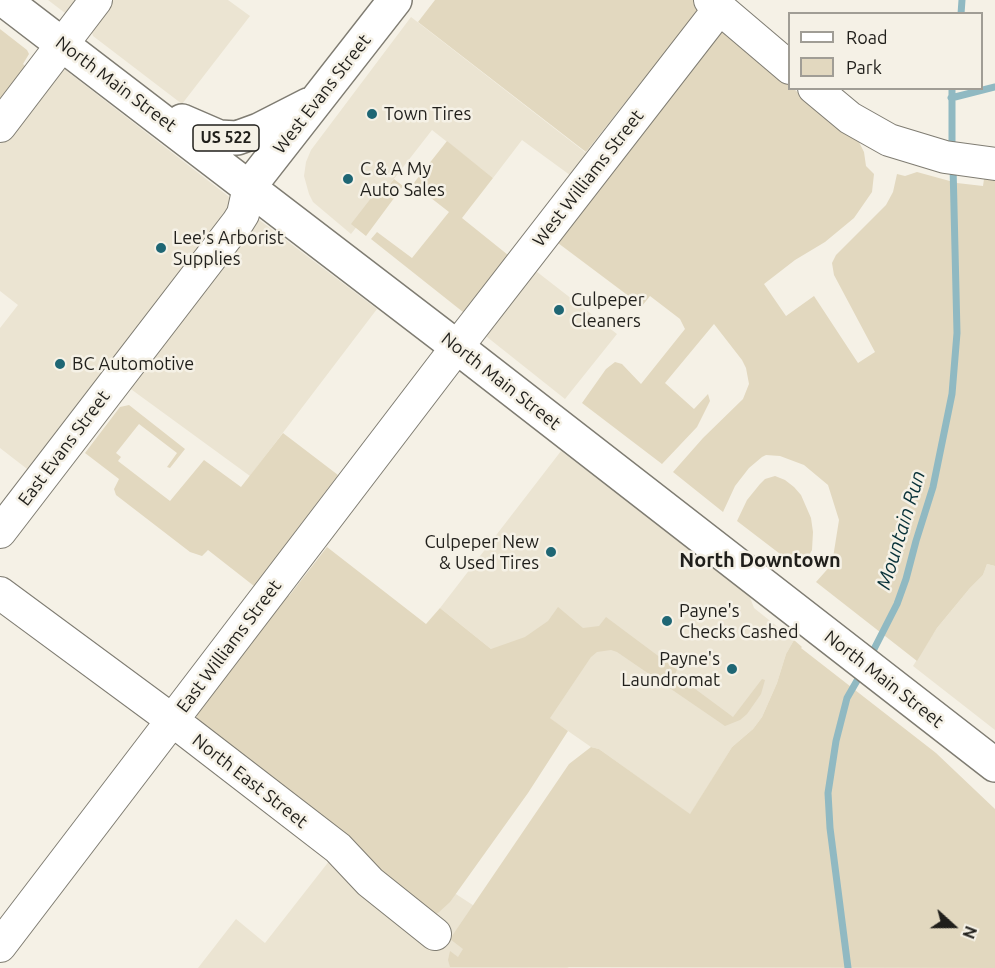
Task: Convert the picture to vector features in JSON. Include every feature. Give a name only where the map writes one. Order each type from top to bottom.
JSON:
[{"type":"main road","name":"North Main Street","points":[[4,0],[457,347],[995,765]]},
{"type":"main road","name":"West Evans Street","points":[[249,187],[395,0]]},
{"type":"main road","name":"US 522","points":[[136,100],[207,132],[228,138],[237,138],[259,130],[316,102]]},
{"type":"main road","points":[[962,740],[995,776]]},
{"type":"street","points":[[0,126],[96,0]]},
{"type":"street","points":[[715,4],[788,67]]},
{"type":"street","name":"West Williams Street","points":[[457,347],[715,4]]},
{"type":"street","points":[[816,90],[850,118],[890,140],[928,153],[991,164]]},
{"type":"street","name":"East Evans Street","points":[[0,532],[238,222],[243,214],[249,187]]},
{"type":"street","name":"East Williams Street","points":[[0,946],[457,347]]},
{"type":"street","name":"North East Street","points":[[0,593],[172,720],[338,848],[370,882],[435,934]]},
{"type":"shaded area","points":[[48,0],[82,0],[69,16]]},
{"type":"shaded area","points":[[112,0],[228,0],[250,16],[182,104],[93,36],[91,30],[93,25]]},
{"type":"shaded area","points":[[411,17],[590,156],[574,178],[522,140],[493,178],[432,130],[351,234],[313,202],[304,176],[311,150]]},
{"type":"shaded area","points":[[59,65],[237,203],[31,472],[0,448],[0,328],[18,305],[0,291],[0,144]]},
{"type":"shaded area","points":[[258,219],[377,309],[250,476],[128,387]]},
{"type":"shaded area","points":[[532,268],[617,334],[565,399],[482,333]]},
{"type":"shaded area","points":[[561,451],[748,592],[754,608],[794,640],[786,654],[777,683],[762,717],[753,729],[732,747],[690,815],[599,749],[591,747],[535,708],[491,649],[440,608]]},
{"type":"shaded area","points":[[987,564],[995,566],[995,730],[913,666],[937,628],[983,575]]},
{"type":"shaded area","points":[[355,828],[569,968],[198,968],[236,919],[265,943]]},
{"type":"green space","points":[[435,0],[698,0],[706,7],[646,84],[642,81],[586,152],[418,22]]},
{"type":"green space","points":[[726,26],[788,83],[788,90],[795,90],[858,140],[864,152],[866,166],[874,174],[872,192],[854,218],[825,242],[795,260],[764,284],[786,316],[814,296],[858,363],[875,352],[834,275],[832,263],[836,255],[886,205],[893,192],[897,174],[905,176],[917,172],[957,183],[983,186],[984,179],[995,180],[995,566],[987,564],[983,575],[937,628],[917,661],[816,582],[832,564],[839,520],[828,485],[804,465],[780,456],[762,457],[749,468],[735,486],[723,512],[673,472],[703,438],[743,399],[749,384],[742,360],[714,324],[665,383],[694,409],[708,394],[710,401],[697,427],[662,464],[582,403],[606,369],[615,362],[622,364],[641,384],[685,329],[680,319],[650,296],[642,306],[558,243],[720,30]]},
{"type":"green space","points":[[0,29],[29,54],[23,64],[25,66],[0,99]]},
{"type":"green space","points":[[447,141],[493,178],[462,218],[508,255],[463,312],[371,239],[377,232],[412,258],[449,212],[413,184]]},
{"type":"green space","points":[[394,179],[403,186],[366,236],[351,224],[375,193],[380,197]]},
{"type":"green space","points":[[129,405],[185,449],[170,468],[167,467],[177,453],[139,424],[116,453],[121,457],[118,461],[170,501],[204,460],[241,487],[283,433],[338,475],[254,586],[208,550],[202,556],[190,552],[116,495],[114,489],[119,479],[85,453],[120,407]]},
{"type":"green space","points":[[775,476],[785,480],[801,495],[811,518],[812,550],[801,570],[737,521],[747,500],[760,484],[765,479]]},
{"type":"green space","points":[[327,547],[426,624],[440,608],[491,649],[525,637],[548,621],[558,607],[583,628],[599,626],[606,617],[677,670],[675,674],[733,717],[762,679],[765,680],[761,694],[747,714],[740,720],[725,726],[617,652],[611,650],[597,652],[591,657],[550,718],[568,731],[528,793],[450,902],[438,913],[430,916],[424,908],[426,906],[390,877],[383,882],[197,719],[197,712],[285,593],[289,596]]},
{"type":"green space","points":[[794,640],[801,648],[936,753],[995,809],[995,968],[450,967],[448,960],[450,951],[458,957],[463,949],[450,939],[569,764],[591,747],[599,749],[690,814],[732,747],[753,729],[762,717],[777,683],[786,654]]},
{"type":"waterway","name":"Mountain Run","points":[[961,12],[962,0]]},
{"type":"waterway","points":[[951,98],[995,87]]},
{"type":"waterway","name":"Mountain Run","points":[[952,90],[952,149]]},
{"type":"waterway","name":"Mountain Run","points":[[870,657],[897,604],[906,579],[933,487],[952,394],[957,333],[953,166]]},
{"type":"waterway","name":"Mountain Run","points":[[848,968],[830,828],[828,793],[836,741],[847,698],[862,672]]},
{"type":"place","name":"Town Tires","points":[[372,114]]},
{"type":"place","name":"C & A My Auto Sales","points":[[348,179]]},
{"type":"place","name":"Lee's Arborist Supplies","points":[[161,248]]},
{"type":"place","name":"Culpeper Cleaners","points":[[559,310]]},
{"type":"place","name":"BC Automotive","points":[[60,364]]},
{"type":"place","name":"Culpeper New & Used Tires","points":[[551,552]]},
{"type":"place","name":"Payne's Checks Cashed","points":[[667,621]]},
{"type":"place","name":"Payne's Laundromat","points":[[732,669]]},
{"type":"district","name":"North Downtown","points":[[760,560]]}]
